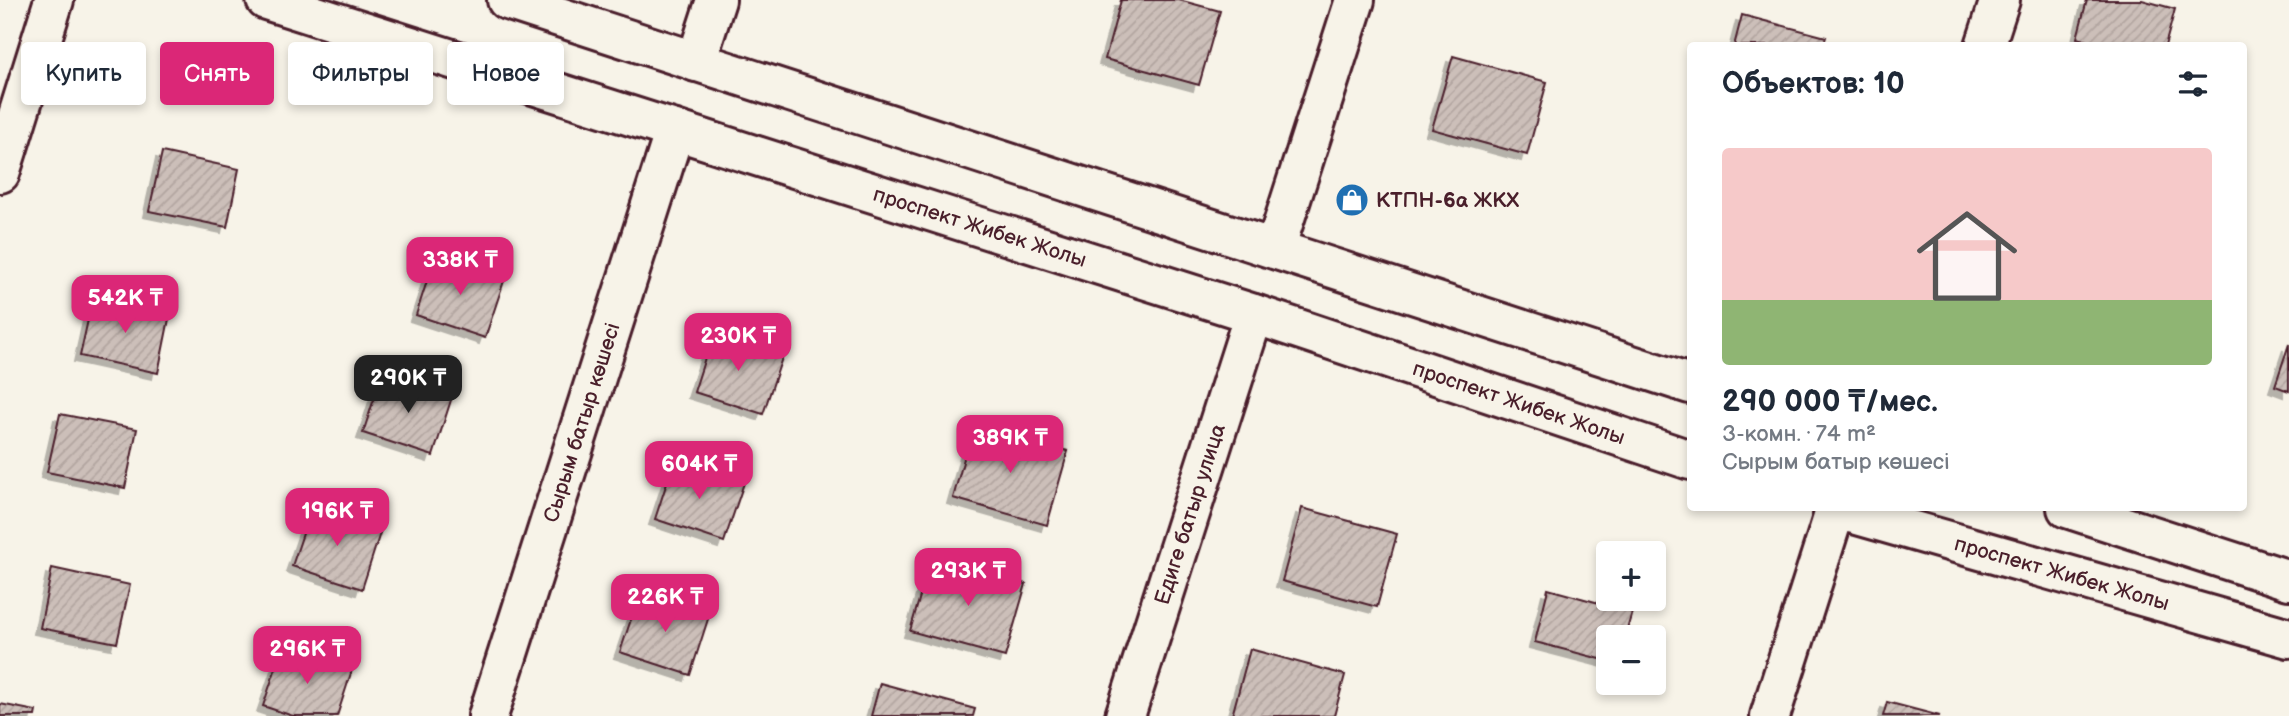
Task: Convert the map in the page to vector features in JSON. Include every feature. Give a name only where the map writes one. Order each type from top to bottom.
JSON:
[{"type":"street","points":[[0,173],[54,0]]},
{"type":"street","name":"проспект Жибек Жолы","points":[[266,0],[1254,314],[1687,459]]},
{"type":"street","points":[[507,0],[1687,383]]},
{"type":"street","points":[[696,62],[716,0]]},
{"type":"street","points":[[1275,249],[1355,0]]},
{"type":"street","points":[[1986,42],[2000,0]]},
{"type":"street","name":"Сырым батыр көшесі","points":[[488,716],[675,130]]},
{"type":"street","name":"Едиге батыр улица","points":[[1125,716],[1254,314]]},
{"type":"street","points":[[1770,716],[1834,511]]},
{"type":"street","name":"проспект Жибек Жолы","points":[[1845,511],[2289,638]]},
{"type":"street","points":[[2076,511],[2289,580]]},
{"type":"building","points":[[1121,0],[1179,0],[1220,11],[1199,85],[1105,59]]},
{"type":"building","points":[[2087,0],[2142,0],[2175,9],[2166,42],[2090,42],[2077,38]]},
{"type":"building","points":[[1742,15],[1826,37],[1824,42],[1735,42]]},
{"type":"building","points":[[1453,56],[1547,82],[1527,155],[1432,129]]},
{"type":"building","points":[[162,152],[239,169],[227,227],[149,211]]},
{"type":"building","points":[[435,256],[505,278],[485,338],[416,315]]},
{"type":"building","points":[[93,297],[170,314],[158,373],[80,356]]},
{"type":"building","points":[[713,333],[783,355],[763,414],[694,392]]},
{"type":"building","points":[[2289,344],[2289,391],[2275,386]]},
{"type":"building","points":[[382,374],[452,397],[433,456],[363,433]]},
{"type":"building","points":[[60,414],[137,429],[125,488],[47,472]]},
{"type":"building","points":[[973,426],[1068,451],[1047,525],[953,498]]},
{"type":"building","points":[[674,461],[744,483],[724,542],[655,519]]},
{"type":"building","points":[[312,507],[381,530],[362,589],[292,566]]},
{"type":"building","points":[[1302,508],[1397,534],[1377,607],[1282,581]]},
{"type":"building","points":[[931,558],[1026,584],[1005,657],[910,631]]},
{"type":"building","points":[[52,568],[130,585],[117,643],[40,628]]},
{"type":"building","points":[[1548,589],[1596,602],[1596,611],[1632,612],[1628,625],[1596,625],[1596,658],[1535,642]]},
{"type":"building","points":[[640,593],[709,616],[690,675],[620,652]]},
{"type":"building","points":[[283,647],[352,670],[337,716],[293,716],[263,706]]},
{"type":"building","points":[[1250,649],[1345,675],[1334,716],[1232,716]]},
{"type":"building","points":[[880,683],[975,709],[973,716],[871,716]]},
{"type":"building","points":[[1887,702],[1940,716],[1883,716]]},
{"type":"building","points":[[0,704],[36,711],[35,716],[0,716]]},
{"type":"place","name":"КТПН-6а ЖКХ","points":[[1352,200]]}]
